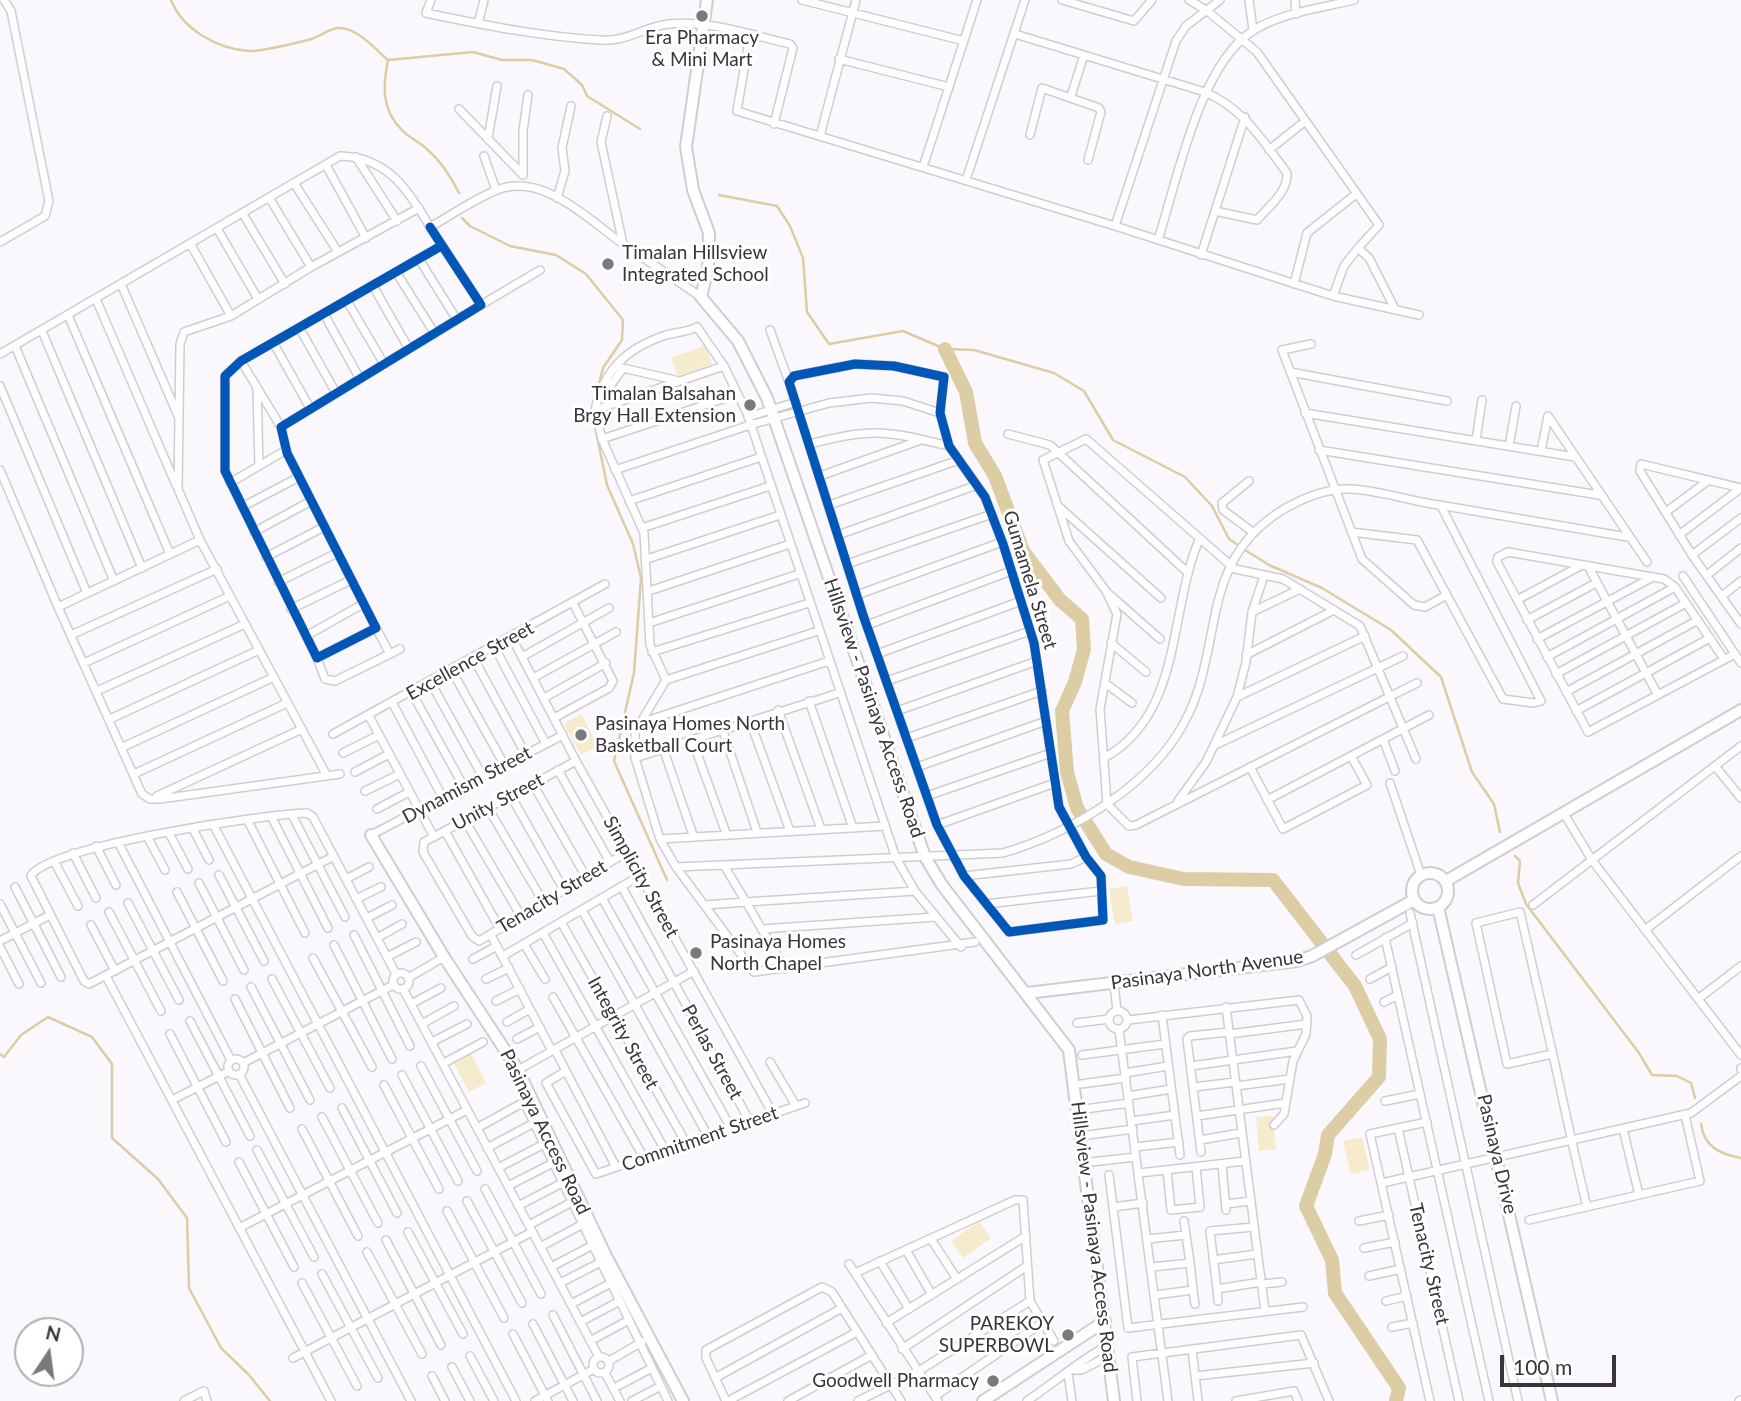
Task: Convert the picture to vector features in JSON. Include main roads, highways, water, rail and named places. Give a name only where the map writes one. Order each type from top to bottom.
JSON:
[{"type":"waterway","points":[[171,0],[193,29],[214,42],[237,49],[254,51],[278,47],[312,39],[338,28],[359,35],[388,60],[473,52],[502,60],[532,60],[564,69],[582,85],[587,96],[640,129]]},
{"type":"waterway","points":[[388,60],[385,97],[390,114],[405,133],[438,160],[459,193]]},
{"type":"waterway","points":[[719,195],[777,206],[790,226],[803,258],[807,312],[829,344],[903,331],[945,349],[974,350],[1054,373],[1084,391],[1113,440],[1185,477],[1212,506],[1229,539],[1239,546]]},
{"type":"waterway","points":[[462,218],[470,226],[510,246],[556,255],[586,274],[623,320],[622,340],[603,368],[596,395]]},
{"type":"waterway","points":[[945,349],[966,392],[975,443],[995,476],[1023,551],[1060,600],[1082,619],[1084,649],[1075,682],[1062,711],[1067,772],[1077,808],[1106,854],[1129,867],[1184,879],[1273,880],[1355,986],[1380,1039],[1379,1077],[1328,1135],[1325,1154],[1306,1206],[1332,1260],[1335,1293],[1399,1388],[1396,1401]]},
{"type":"waterway","points":[[595,426],[607,485],[633,544],[641,578],[634,673],[614,761],[667,880]]},
{"type":"waterway","points":[[1245,550],[1269,565],[1322,588],[1391,630],[1441,677],[1472,772],[1494,804],[1500,832]]},
{"type":"waterway","points":[[1515,856],[1520,861],[1518,883],[1526,904],[1639,1053],[1652,1075],[1677,1076],[1691,1083],[1695,1098]]},
{"type":"waterway","points":[[0,1054],[4,1057],[21,1035],[48,1017],[92,1037],[112,1064],[112,1138],[158,1179],[187,1218],[189,1288],[221,1348],[249,1375],[270,1401]]},
{"type":"waterway","points":[[1701,1124],[1709,1144],[1726,1154],[1741,1158]]},
{"type":"place","name":"Era Pharmacy & Mini Mart","points":[[702,16]]},
{"type":"place","name":"Timalan Hillsview Integrated School","points":[[608,264]]},
{"type":"place","name":"Timalan Balsahan Brgy Hall Extension","points":[[750,405]]},
{"type":"place","name":"Pasinaya Homes North Basketball Court","points":[[581,735]]},
{"type":"place","name":"Pasinaya Homes North Chapel","points":[[696,953]]},
{"type":"place","name":"PAREKOY SUPERBOWL","points":[[1068,1335]]},
{"type":"place","name":"Goodwell Pharmacy","points":[[993,1381]]}]
